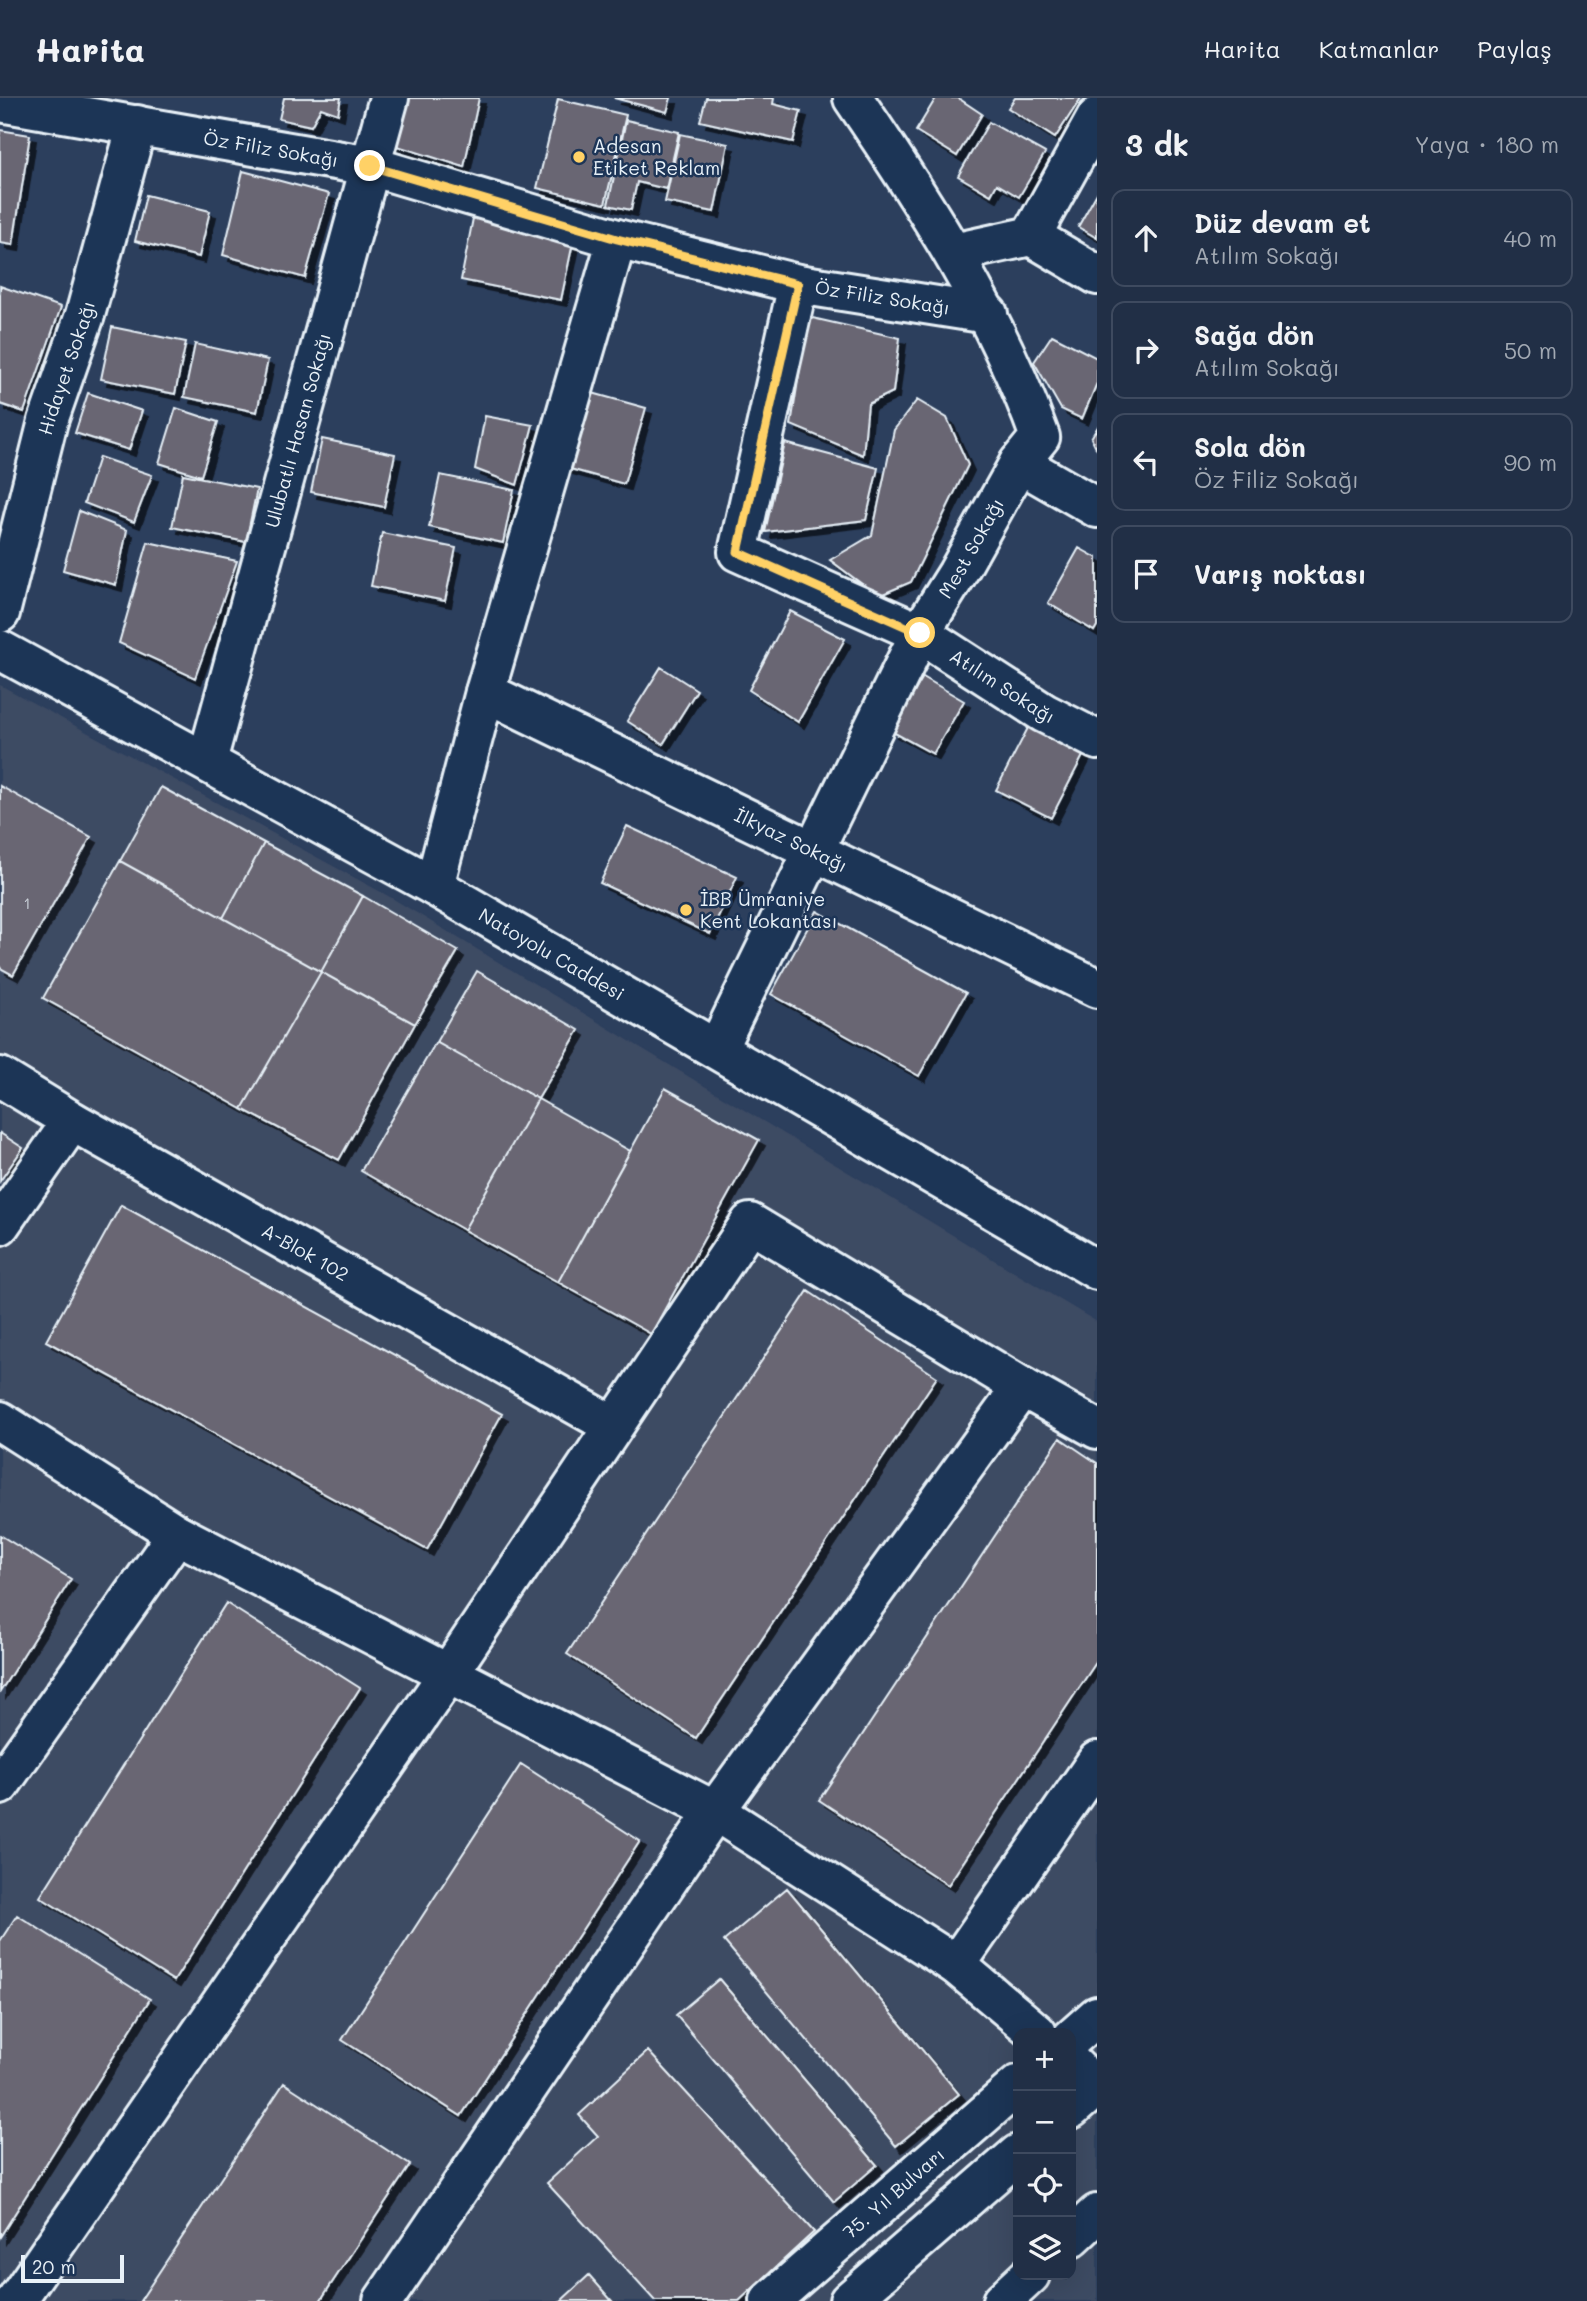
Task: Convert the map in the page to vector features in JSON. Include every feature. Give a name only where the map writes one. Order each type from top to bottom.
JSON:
[{"type":"street","name":"Ulubatlı Hasan Sokağı","points":[[207,761],[389,98]]},
{"type":"street","name":"Mest Sokağı","points":[[717,1049],[920,633],[957,574],[1018,463],[1040,437],[1018,373],[988,314],[914,187],[853,98]]},
{"type":"street","name":"Öz Filiz Sokağı","points":[[0,102],[370,166],[617,239],[798,284],[988,314]]},
{"type":"street","points":[[1031,236],[1097,117]]},
{"type":"street","name":"Hidayet Sokağı","points":[[0,613],[48,421],[85,315],[137,125]]},
{"type":"street","points":[[953,253],[1031,236],[1097,275]]},
{"type":"street","points":[[434,886],[485,691],[617,239]]},
{"type":"street","name":"Atılım Sokağı","points":[[798,284],[738,552],[920,633],[1044,713],[1097,740]]},
{"type":"street","points":[[1018,463],[1097,508]]},
{"type":"street","name":"Natoyolu Caddesi","points":[[0,650],[434,886],[1097,1270]]},
{"type":"street","name":"İlkyaz Sokağı","points":[[485,691],[1097,988]]},
{"type":"street","name":"A-Blok 102","points":[[0,1077],[72,1121],[612,1425]]},
{"type":"street","points":[[0,1226],[72,1121]]},
{"type":"street","points":[[16,2301],[448,1674],[612,1425],[750,1223],[1022,1387],[1097,1429]]},
{"type":"street","points":[[383,2301],[715,1811],[1022,1387]]},
{"type":"street","points":[[0,1421],[177,1534],[715,1811],[957,1965],[1031,2028]]},
{"type":"street","points":[[0,1785],[177,1534]]},
{"type":"street","points":[[957,1965],[1097,1761]]},
{"type":"street","points":[[1076,2035],[1097,2016]]},
{"type":"street","name":"75. Yıl Bulvarı","points":[[770,2301],[1013,2089]]},
{"type":"street","points":[[849,2301],[1013,2158]]},
{"type":"street","points":[[1076,2233],[1097,2214]]},
{"type":"street","points":[[1002,2301],[1025,2280]]},
{"type":"shaded area","points":[[0,685],[390,897],[1097,1322],[1097,2301],[0,2301]]},
{"type":"building","points":[[284,98],[341,98],[338,114],[321,108],[311,126],[279,119]]},
{"type":"building","points":[[405,98],[479,98],[464,167],[391,144]]},
{"type":"building","points":[[614,98],[671,98],[667,112]]},
{"type":"building","points":[[706,98],[774,98],[773,104],[801,111],[793,142],[700,121]]},
{"type":"building","points":[[936,98],[958,98],[982,114],[957,156],[916,131]]},
{"type":"building","points":[[1015,98],[1081,98],[1055,138],[1008,108]]},
{"type":"building","points":[[558,99],[626,115],[605,204],[537,188]]},
{"type":"building","points":[[626,120],[679,132],[666,189],[637,182],[631,210],[608,205]]},
{"type":"building","points":[[989,122],[1045,153],[1019,197],[997,184],[991,195],[958,176]]},
{"type":"building","points":[[0,130],[30,135],[13,245],[0,243]]},
{"type":"building","points":[[680,134],[728,144],[714,212],[665,202]]},
{"type":"building","points":[[243,171],[329,194],[305,278],[223,255]]},
{"type":"building","points":[[1097,193],[1097,238],[1078,227]]},
{"type":"building","points":[[146,195],[210,211],[199,257],[135,241]]},
{"type":"building","points":[[474,213],[575,233],[561,300],[461,280]]},
{"type":"building","points":[[0,286],[61,307],[24,412],[0,404]]},
{"type":"building","points":[[808,317],[900,338],[893,392],[868,404],[863,455],[791,425]]},
{"type":"building","points":[[112,327],[186,342],[175,394],[101,379]]},
{"type":"building","points":[[1052,335],[1097,358],[1097,383],[1082,419],[1061,409],[1034,362]]},
{"type":"building","points":[[195,344],[268,360],[257,412],[184,397]]},
{"type":"building","points":[[585,391],[646,408],[624,484],[563,467]]},
{"type":"building","points":[[88,393],[142,411],[129,450],[75,433]]},
{"type":"building","points":[[917,400],[947,418],[968,465],[911,582],[878,596],[830,560],[872,535],[894,430]]},
{"type":"building","points":[[176,408],[218,422],[201,476],[159,463]]},
{"type":"building","points":[[485,416],[533,425],[517,485],[475,469]]},
{"type":"building","points":[[1097,428],[1097,450],[1091,438]]},
{"type":"building","points":[[322,439],[395,454],[384,507],[311,492]]},
{"type":"building","points":[[785,443],[878,468],[866,520],[765,532]]},
{"type":"building","points":[[99,457],[152,475],[134,522],[84,503]]},
{"type":"building","points":[[183,474],[257,489],[246,542],[172,527]]},
{"type":"building","points":[[440,475],[514,490],[503,543],[429,527]]},
{"type":"building","points":[[79,511],[127,530],[116,585],[63,570]]},
{"type":"building","points":[[382,533],[456,548],[445,601],[371,586]]},
{"type":"building","points":[[148,542],[237,561],[195,678],[119,643]]},
{"type":"building","points":[[1079,548],[1097,558],[1097,626],[1094,631],[1048,603]]},
{"type":"building","points":[[790,611],[845,639],[798,722],[749,690]]},
{"type":"building","points":[[661,667],[697,690],[663,744],[627,721]]},
{"type":"building","points":[[923,677],[964,701],[933,754],[891,731]]},
{"type":"building","points":[[1031,722],[1086,750],[1051,818],[996,790]]},
{"type":"building","points":[[0,786],[91,837],[13,975],[0,968]]},
{"type":"building","points":[[161,787],[264,843],[223,918],[120,861]]},
{"type":"building","points":[[627,826],[737,877],[710,934],[600,883]]},
{"type":"building","points":[[264,843],[363,896],[321,972],[223,918]]},
{"type":"building","points":[[120,861],[321,972],[242,1109],[43,998]]},
{"type":"building","points":[[363,896],[458,951],[415,1024],[321,972]]},
{"type":"building","points":[[817,911],[966,993],[919,1076],[771,994]]},
{"type":"building","points":[[477,971],[579,1030],[538,1099],[436,1042]]},
{"type":"building","points":[[321,972],[415,1024],[339,1160],[242,1109]]},
{"type":"building","points":[[436,1042],[538,1099],[464,1230],[361,1171]]},
{"type":"building","points":[[665,1088],[759,1140],[651,1334],[558,1282]]},
{"type":"building","points":[[538,1099],[630,1151],[558,1282],[464,1230]]},
{"type":"building","points":[[0,1133],[23,1148],[0,1181]]},
{"type":"building","points":[[121,1205],[502,1414],[427,1550],[46,1341]]},
{"type":"building","points":[[808,1291],[937,1377],[696,1738],[567,1654]]},
{"type":"building","points":[[1060,1438],[1097,1463],[1097,1661],[948,1885],[819,1800]]},
{"type":"building","points":[[0,1535],[71,1579],[0,1692]]},
{"type":"building","points":[[226,1603],[360,1688],[174,1981],[40,1897]]},
{"type":"building","points":[[521,1764],[640,1841],[461,2116],[342,2040]]},
{"type":"building","points":[[787,1888],[959,2094],[896,2146],[724,1941]]},
{"type":"building","points":[[17,1915],[150,1999],[0,2237],[0,1941]]},
{"type":"building","points":[[719,1979],[877,2165],[834,2202],[676,2015]]},
{"type":"building","points":[[648,2051],[814,2232],[739,2301],[655,2301],[547,2183],[598,2136],[579,2115]]},
{"type":"building","points":[[284,2083],[410,2165],[320,2301],[140,2301]]},
{"type":"building","points":[[589,2275],[612,2301],[561,2301]]},
{"type":"place","name":"Adesan Etiket Reklam","points":[[579,157]]},
{"type":"place","name":"İBB Ümraniye Kent Lokantası","points":[[686,910]]},
{"type":"route","points":[[370,166],[617,239],[798,284],[738,552],[920,633]]}]
